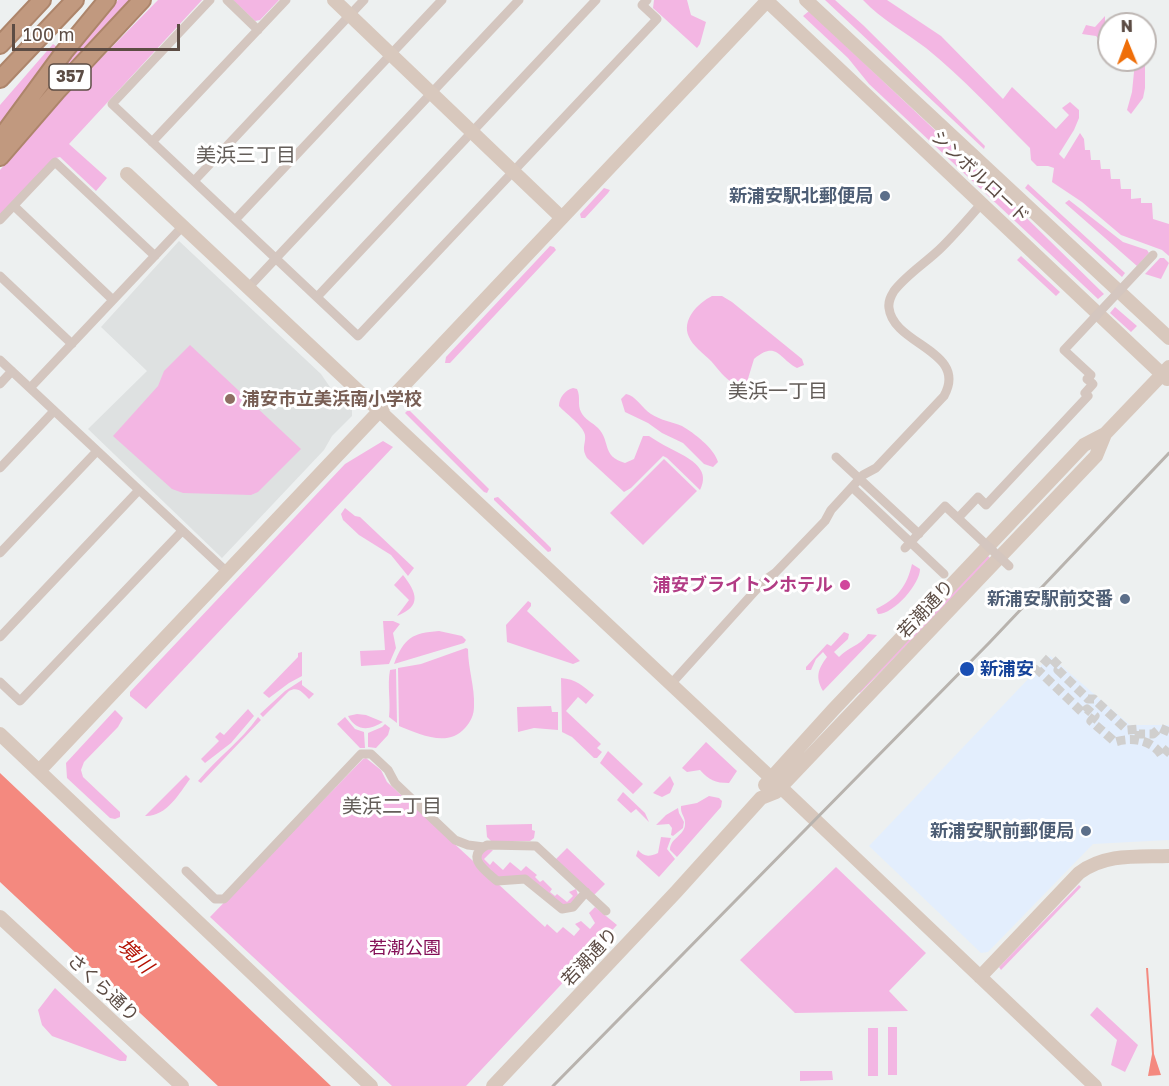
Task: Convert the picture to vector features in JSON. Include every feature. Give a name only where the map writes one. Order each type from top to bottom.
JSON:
[{"type":"highway","points":[[0,45],[42,0]]},
{"type":"highway","points":[[0,79],[75,0]]},
{"type":"highway","points":[[0,139],[64,52],[107,0]]},
{"type":"highway","name":"357","points":[[0,157],[142,0]]},
{"type":"street","points":[[210,0],[112,104],[358,336],[657,19],[642,5],[647,0]]},
{"type":"street","points":[[227,0],[258,30]]},
{"type":"street","points":[[152,141],[286,0]]},
{"type":"street","points":[[334,0],[562,218]]},
{"type":"street","points":[[194,181],[364,0]]},
{"type":"street","points":[[235,220],[442,0]]},
{"type":"street","points":[[248,288],[519,0]]},
{"type":"street","points":[[317,297],[597,0]]},
{"type":"street","points":[[39,771],[767,0]]},
{"type":"street","name":"シンボルロード","points":[[767,0],[1167,374]]},
{"type":"street","name":"シンボルロード","points":[[806,0],[1169,338]]},
{"type":"street","points":[[0,220],[55,162],[155,256]]},
{"type":"street","points":[[127,174],[671,684],[1095,1086]]},
{"type":"street","points":[[671,684],[765,580],[775,573],[825,521],[831,510],[863,475],[876,468],[947,390],[950,382],[945,364],[894,321],[889,309],[889,301],[897,288],[942,248],[982,203]]},
{"type":"street","points":[[14,206],[113,300]]},
{"type":"street","points":[[30,388],[183,226]]},
{"type":"street","points":[[958,518],[978,497],[986,505],[1088,396],[1085,393],[1093,384],[1087,379],[1091,375],[1064,350],[1153,255]]},
{"type":"street","points":[[0,276],[72,344]]},
{"type":"street","points":[[0,360],[228,573]]},
{"type":"street","points":[[0,384],[12,371]]},
{"type":"street","name":"若潮通り","points":[[493,1086],[676,892],[761,798],[765,783],[775,782],[1084,445],[1105,434],[1167,374]]},
{"type":"street","points":[[0,468],[54,411]]},
{"type":"street","points":[[0,553],[97,451]]},
{"type":"street","points":[[836,457],[919,534]]},
{"type":"street","points":[[852,487],[944,574]]},
{"type":"street","points":[[0,637],[139,490]]},
{"type":"street","points":[[905,548],[945,506],[1009,566]]},
{"type":"street","points":[[0,682],[20,701],[182,531]]},
{"type":"street","points":[[0,734],[371,1086]]},
{"type":"street","points":[[186,871],[215,898],[224,899],[362,754],[367,753],[388,770],[395,783],[455,840],[468,845],[484,847],[536,846],[606,911]]},
{"type":"street","points":[[484,847],[477,855],[477,862],[497,881],[525,879],[562,909],[573,907],[586,892]]},
{"type":"street","points":[[980,977],[1078,873],[1092,863],[1106,858],[1169,856]]},
{"type":"street","name":"さくら通り","points":[[0,917],[182,1086]]},
{"type":"shaded area","name":"浦安市立美浜南小学校","points":[[179,241],[321,374],[332,390],[352,408],[352,416],[332,436],[324,450],[222,558],[88,429],[147,371],[101,327]]},
{"type":"shaded area","points":[[1050,656],[1130,725],[1169,725],[1169,840],[1093,844],[988,952],[981,953],[869,846]]},
{"type":"green space","points":[[118,0],[133,0],[25,118],[69,57]]},
{"type":"green space","points":[[158,0],[202,0],[69,144],[107,178],[96,191],[60,157],[56,158],[0,218],[0,170],[63,97]]},
{"type":"green space","points":[[233,0],[279,0],[260,20],[255,21]]},
{"type":"green space","points":[[654,0],[687,0],[691,15],[706,22],[697,48],[653,8]]},
{"type":"green space","points":[[825,0],[835,0],[863,25],[985,146],[984,149]]},
{"type":"green space","points":[[863,0],[887,0],[941,36],[1003,99],[1012,87],[1056,129],[1069,115],[1062,108],[1070,102],[1079,110],[1079,118],[1059,154],[1064,159],[1080,133],[1084,139],[1085,150],[1090,150],[1091,160],[1100,160],[1101,169],[1110,169],[1111,179],[1120,179],[1121,189],[1131,189],[1131,199],[1141,198],[1141,203],[1152,203],[1153,219],[1169,224],[1169,256],[1162,250],[1121,235],[1082,202],[1052,182],[1054,168],[1037,166],[1031,160],[1030,148],[966,84],[926,48],[886,20]]},
{"type":"green space","points":[[809,11],[1104,294],[1098,299],[869,84],[848,58],[803,16]]},
{"type":"green space","points":[[1086,25],[1095,27],[1097,25],[1097,37],[1082,34]]},
{"type":"green space","points":[[53,44],[60,49],[0,131],[0,105]]},
{"type":"green space","points":[[1134,72],[1145,72],[1143,98],[1131,114],[1127,110]]},
{"type":"green space","points":[[1028,184],[1125,273],[1122,277],[1025,188]]},
{"type":"green space","points":[[604,188],[610,190],[585,218],[581,218],[580,214]]},
{"type":"green space","points":[[1069,200],[1123,242],[1147,250],[1149,253],[1137,266],[1065,203]]},
{"type":"green space","points":[[550,246],[556,250],[450,363],[445,363],[446,357]]},
{"type":"green space","points":[[1021,256],[1060,292],[1056,296],[1017,260]]},
{"type":"green space","points":[[1160,258],[1164,258],[1169,263],[1161,279],[1145,274]]},
{"type":"green space","points":[[712,296],[722,296],[732,302],[802,359],[804,365],[797,368],[777,353],[768,351],[754,359],[747,382],[738,385],[728,379],[693,343],[687,331],[687,324],[692,313]]},
{"type":"green space","points":[[1115,307],[1137,326],[1131,332],[1110,313]]},
{"type":"green space","points":[[190,345],[301,449],[258,492],[251,495],[183,493],[172,489],[113,436],[158,386],[164,371]]},
{"type":"green space","points":[[573,388],[578,392],[581,412],[602,433],[612,456],[625,463],[634,459],[643,436],[649,436],[690,459],[699,467],[703,477],[700,490],[663,456],[631,488],[624,492],[587,458],[584,451],[584,431],[559,406],[563,395]]},
{"type":"green space","points":[[626,394],[633,397],[648,412],[682,426],[703,441],[718,462],[713,467],[704,464],[683,443],[625,412],[621,399]]},
{"type":"green space","points":[[410,411],[489,489],[487,493],[405,413]]},
{"type":"green space","points":[[383,441],[393,447],[146,709],[130,696],[130,692],[345,464]]},
{"type":"green space","points":[[664,459],[697,491],[643,545],[610,513]]},
{"type":"green space","points":[[498,497],[551,548],[551,551],[548,552],[494,500]]},
{"type":"green space","points":[[345,508],[360,517],[414,568],[408,576],[391,555],[359,535],[343,520],[341,514]]},
{"type":"green space","points":[[987,555],[991,559],[860,693],[858,691]]},
{"type":"green space","points":[[912,564],[920,569],[911,590],[898,604],[878,614],[876,609],[890,601],[900,591]]},
{"type":"green space","points":[[403,575],[415,598],[410,608],[397,616],[409,600],[394,585]]},
{"type":"green space","points":[[528,601],[531,606],[527,611],[580,661],[573,664],[507,642],[506,625]]},
{"type":"green space","points":[[383,621],[400,624],[393,633],[396,648],[389,664],[361,666],[360,651],[385,650]]},
{"type":"green space","points":[[439,631],[462,636],[466,640],[464,643],[394,664],[401,648],[410,638],[422,633]]},
{"type":"green space","points":[[844,632],[849,634],[848,639],[834,652],[839,657],[868,634],[877,635],[823,691],[819,673],[827,657],[823,652],[816,659],[811,670],[806,670],[806,667],[827,644],[831,646]]},
{"type":"green space","points":[[468,649],[474,706],[472,718],[465,728],[450,737],[433,738],[399,726],[398,668],[421,664]]},
{"type":"green space","points":[[302,652],[302,676],[269,698],[263,693],[298,657],[298,653]]},
{"type":"green space","points":[[396,669],[397,723],[389,717],[390,670]]},
{"type":"green space","points":[[561,678],[575,681],[594,695],[586,704],[578,697],[566,711],[601,744],[597,748],[602,752],[597,758],[594,758],[572,737],[562,732]]},
{"type":"green space","points":[[302,680],[302,685],[314,694],[309,699],[295,689],[289,691],[263,717],[260,714],[285,691]]},
{"type":"green space","points":[[551,706],[552,712],[558,712],[558,730],[534,728],[518,732],[517,707]]},
{"type":"green space","points":[[248,709],[254,716],[231,743],[205,763],[201,759],[219,741],[215,737],[220,732],[224,735]]},
{"type":"green space","points":[[115,710],[123,718],[118,727],[84,762],[81,770],[83,777],[120,812],[120,817],[115,819],[110,818],[67,778],[66,763]]},
{"type":"green space","points":[[357,714],[383,722],[373,727],[359,727],[348,716]]},
{"type":"green space","points":[[258,717],[261,720],[201,783],[198,781],[244,734]]},
{"type":"green space","points":[[345,717],[355,729],[364,732],[365,748],[360,748],[337,724]]},
{"type":"green space","points":[[385,724],[390,728],[388,735],[376,748],[368,747],[368,733]]},
{"type":"green space","points":[[706,742],[737,771],[729,783],[713,780],[700,770],[687,772],[682,768]]},
{"type":"green space","points":[[608,751],[643,784],[633,794],[600,763]]},
{"type":"green space","name":"若潮公園","points":[[366,758],[381,770],[387,782],[545,927],[547,924],[557,933],[563,927],[574,936],[580,929],[575,924],[581,921],[590,929],[595,923],[589,913],[595,907],[617,925],[466,1086],[392,1086],[210,917]]},
{"type":"green space","points":[[186,775],[190,779],[166,809],[145,816]]},
{"type":"green space","points":[[670,776],[674,784],[670,793],[662,797],[653,793]]},
{"type":"green space","points":[[623,792],[645,813],[649,822],[636,809],[631,813],[617,800]]},
{"type":"green space","points":[[709,796],[719,798],[722,801],[721,807],[677,857],[670,850],[672,843],[684,829],[685,822],[681,806],[697,803]]},
{"type":"green space","points":[[678,808],[684,822],[683,828],[673,836],[669,824],[656,825]]},
{"type":"green space","points":[[532,824],[532,830],[535,831],[534,838],[530,841],[491,841],[487,837],[486,825]]},
{"type":"green space","points":[[661,837],[671,838],[667,849],[675,859],[659,877],[636,856],[638,850],[647,856],[658,853]]},
{"type":"green space","points":[[567,848],[605,884],[594,895],[555,860]]},
{"type":"green space","points":[[486,849],[493,850],[484,859],[490,865],[493,861],[503,870],[510,862],[521,871],[526,866],[537,875],[535,877],[540,882],[543,880],[552,889],[550,892],[555,896],[557,894],[567,902],[573,896],[569,892],[576,889],[578,895],[571,905],[563,906],[529,877],[501,879],[481,864],[481,853]]},
{"type":"green space","points":[[836,867],[926,953],[889,991],[908,1011],[795,1013],[740,960]]},
{"type":"green space","points":[[1079,885],[1081,887],[1001,970],[999,967]]},
{"type":"green space","points":[[55,988],[127,1056],[126,1061],[120,1061],[52,1036],[42,1025],[38,1010]]},
{"type":"green space","points":[[1097,1007],[1138,1045],[1125,1072],[1111,1065],[1117,1040],[1090,1015]]},
{"type":"green space","points":[[888,1027],[897,1027],[897,1075],[888,1075]]},
{"type":"green space","points":[[868,1028],[878,1028],[878,1076],[868,1076]]},
{"type":"green space","points":[[800,1071],[832,1071],[833,1080],[800,1081]]},
{"type":"water","name":"境川","points":[[0,773],[331,1086],[218,1086],[0,882]]},
{"type":"water","points":[[1146,968],[1148,968],[1154,1054],[1161,1075],[1148,1076],[1152,1054]]},
{"type":"tunnel","points":[[1169,732],[1160,728],[1153,734],[1139,734],[1139,729],[1127,730],[1094,699],[1088,699],[1058,670],[1060,667],[1050,657],[1038,670],[1083,713],[1087,709],[1095,716],[1091,721],[1115,742],[1141,741],[1153,746],[1162,756],[1169,748]]},
{"type":"railway","points":[[553,1086],[989,643],[1169,453]]},
{"type":"place","name":"新浦安駅北郵便局","points":[[885,196]]},
{"type":"place","name":"浦安市立美浜南小学校","points":[[230,399]]},
{"type":"place","name":"浦安ブライトンホテル","points":[[845,585]]},
{"type":"place","name":"新浦安駅前交番","points":[[1125,599]]},
{"type":"place","name":"新浦安","points":[[967,669]]},
{"type":"place","name":"新浦安駅前郵便局","points":[[1086,831]]},
{"type":"district","name":"美浜三丁目","points":[[246,156]]},
{"type":"district","name":"美浜一丁目","points":[[778,392]]},
{"type":"district","name":"美浜二丁目","points":[[392,807]]}]
